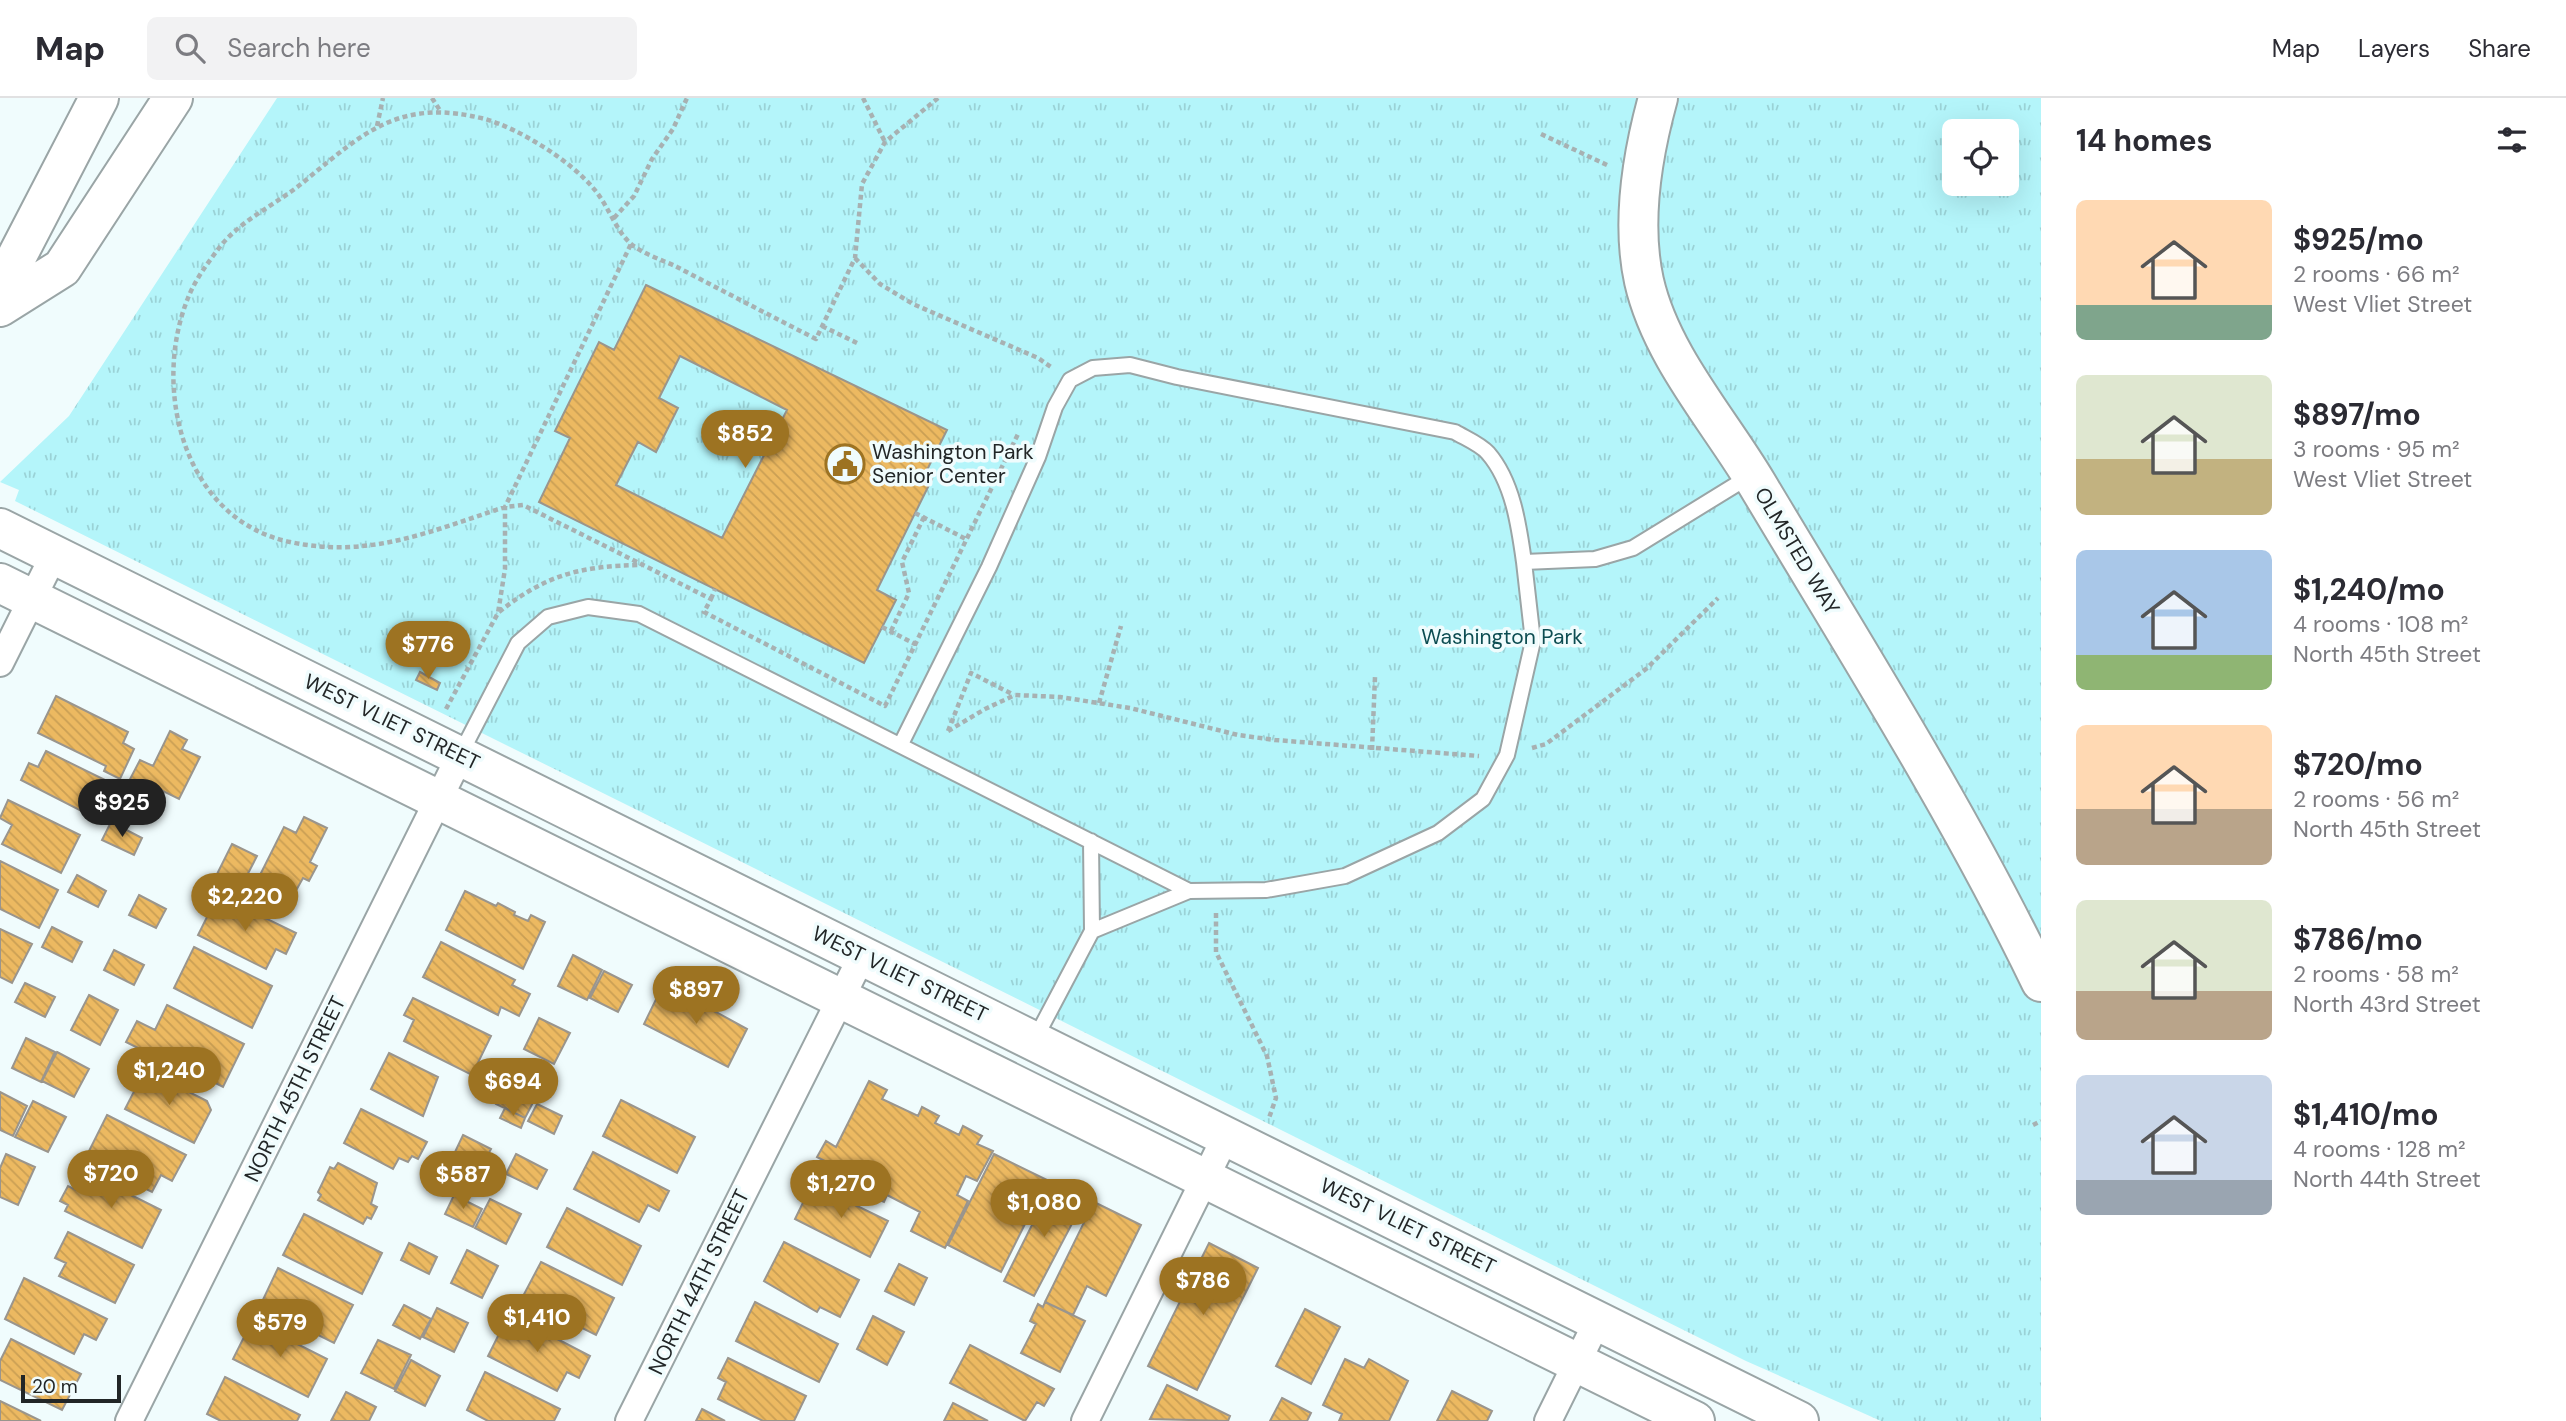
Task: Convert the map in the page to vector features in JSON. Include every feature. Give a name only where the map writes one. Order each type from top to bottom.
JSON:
[{"type":"main road","points":[[0,289],[99,98]]},
{"type":"main road","points":[[0,307],[62,268],[173,98]]},
{"type":"main road","name":"OLMSTED WAY","points":[[1658,98],[1641,181],[1639,238],[1648,292],[1661,326],[1688,377],[1752,475],[1924,766],[2041,982]]},
{"type":"main road","name":"WEST VLIET STREET","points":[[0,528],[1799,1421]]},
{"type":"main road","points":[[16,591],[1695,1421]]},
{"type":"street","points":[[0,663],[16,591],[54,555]]},
{"type":"street","name":"NORTH 45TH STREET","points":[[129,1421],[460,756]]},
{"type":"street","name":"NORTH 44TH STREET","points":[[629,1421],[862,956]]},
{"type":"street","points":[[1085,1421],[1226,1136]]},
{"type":"street","points":[[1548,1421],[1598,1320]]},
{"type":"lane","points":[[901,744],[989,567],[1038,457],[1055,407],[1070,380],[1093,368],[1130,365],[1177,377],[1455,432],[1487,452],[1504,480],[1518,520],[1533,641],[1507,755],[1483,799],[1438,833],[1345,876],[1266,890],[1189,891],[1092,931]]},
{"type":"lane","points":[[1524,562],[1595,559],[1633,548],[1752,475]]},
{"type":"lane","points":[[460,756],[518,643],[548,617],[588,607],[639,614],[1189,891]]},
{"type":"lane","points":[[1034,1041],[1092,931],[1091,841]]},
{"type":"path","points":[[376,127],[383,98]]},
{"type":"path","points":[[432,98],[441,112]]},
{"type":"path","points":[[614,218],[634,196],[652,159],[673,129],[687,98]]},
{"type":"path","points":[[863,98],[885,142]]},
{"type":"path","points":[[711,599],[523,505],[505,507],[407,539],[365,548],[288,542],[230,514],[206,489],[189,455],[176,415],[173,368],[187,300],[196,281],[221,245],[251,219],[293,191],[356,137],[398,115],[441,112],[487,120],[560,158],[594,188],[631,244],[816,339],[856,258],[862,184],[885,142],[938,98]]},
{"type":"path","points":[[1541,134],[1641,181]]},
{"type":"path","points":[[446,710],[498,613],[505,569],[505,507],[631,244]]},
{"type":"path","points":[[856,258],[880,284],[913,304],[1038,358],[1070,380]]},
{"type":"path","points":[[822,326],[857,343]]},
{"type":"path","points":[[715,589],[704,612],[884,706],[1019,431]]},
{"type":"path","points":[[915,513],[966,539]]},
{"type":"path","points":[[891,631],[908,593],[902,562],[924,517]]},
{"type":"path","points":[[498,613],[526,590],[554,576],[588,568],[646,565]]},
{"type":"path","points":[[1015,695],[947,732],[971,673],[1015,695],[1099,703],[1238,735],[1372,750],[1473,757],[1507,755],[1546,744],[1646,668],[1718,598]]},
{"type":"path","points":[[1099,703],[1121,626]]},
{"type":"path","points":[[883,627],[915,644]]},
{"type":"path","points":[[1372,750],[1375,677]]},
{"type":"path","points":[[1216,891],[1216,951],[1244,1004],[1269,1066],[1276,1098],[1268,1121]]},
{"type":"path","points":[[2033,1125],[2041,1121]]},
{"type":"green space","name":"Washington Park","points":[[277,98],[2041,98],[2041,1421],[1881,1421],[1746,1361],[15,501],[19,490],[0,482],[69,416]]},
{"type":"building","name":"Washington Park Senior Center","points":[[646,285],[947,430],[924,476],[932,479],[877,590],[896,600],[864,663],[539,502],[570,438],[555,431],[599,342],[614,350]],"holes":[[[680,356],[787,410],[722,538],[616,485],[638,442],[656,452],[678,408],[659,398]]]},
{"type":"building","points":[[420,672],[440,683],[437,690],[416,680]]},
{"type":"building","points":[[56,696],[128,732],[123,743],[134,749],[120,779],[104,771],[106,766],[38,733]]},
{"type":"building","points":[[170,731],[187,740],[182,749],[200,757],[179,799],[147,783],[144,790],[128,783],[140,760],[153,766]]},
{"type":"building","points":[[46,751],[107,781],[99,796],[107,799],[97,819],[21,780],[29,763],[38,767]]},
{"type":"building","points":[[8,800],[80,835],[61,873],[2,844],[12,825],[0,818]]},
{"type":"building","points":[[304,817],[327,828],[310,862],[317,866],[309,881],[303,878],[293,896],[258,879],[284,827],[296,833]]},
{"type":"building","points":[[111,822],[142,838],[134,855],[102,840]]},
{"type":"building","points":[[232,844],[257,856],[239,891],[215,878]]},
{"type":"building","points":[[0,861],[58,890],[39,928],[0,909]]},
{"type":"building","points":[[77,875],[106,891],[98,907],[68,892]]},
{"type":"building","points":[[465,891],[496,906],[498,903],[528,921],[531,915],[545,922],[523,969],[446,930]]},
{"type":"building","points":[[139,895],[166,909],[156,928],[129,915]]},
{"type":"building","points":[[218,895],[296,933],[286,954],[276,949],[266,969],[198,935]]},
{"type":"building","points":[[52,927],[82,942],[72,962],[42,947]]},
{"type":"building","points":[[0,929],[32,944],[12,983],[0,977]]},
{"type":"building","points":[[441,942],[515,980],[512,985],[530,994],[519,1016],[501,1007],[498,1015],[423,977]]},
{"type":"building","points":[[194,947],[272,986],[252,1028],[174,988]]},
{"type":"building","points":[[114,950],[144,965],[134,985],[104,970]]},
{"type":"building","points":[[573,955],[602,970],[587,1000],[558,986]]},
{"type":"building","points":[[604,971],[632,985],[618,1012],[590,998]]},
{"type":"building","points":[[25,983],[55,997],[45,1017],[15,1002]]},
{"type":"building","points":[[662,987],[685,999],[687,996],[747,1029],[728,1067],[644,1024]]},
{"type":"building","points":[[89,995],[118,1010],[100,1045],[71,1030]]},
{"type":"building","points":[[413,998],[491,1036],[472,1075],[404,1041],[414,1020],[404,1015]]},
{"type":"building","points":[[167,1005],[244,1044],[223,1087],[150,1050],[148,1053],[126,1042],[137,1021],[155,1030]]},
{"type":"building","points":[[539,1018],[570,1033],[554,1064],[524,1049]]},
{"type":"building","points":[[26,1038],[55,1052],[41,1082],[12,1068]]},
{"type":"building","points":[[57,1052],[89,1069],[74,1097],[42,1081]]},
{"type":"building","points":[[389,1053],[438,1077],[423,1116],[371,1089]]},
{"type":"building","points":[[145,1070],[207,1101],[211,1110],[194,1143],[125,1109]]},
{"type":"building","points":[[510,1074],[540,1089],[525,1118],[496,1104]]},
{"type":"building","points":[[869,1081],[887,1090],[882,1099],[918,1116],[922,1107],[939,1116],[935,1123],[959,1135],[963,1126],[982,1136],[977,1144],[993,1151],[977,1181],[966,1176],[957,1195],[968,1201],[945,1248],[911,1231],[920,1212],[887,1195],[884,1202],[864,1193],[869,1184],[817,1157],[826,1141],[836,1147]]},
{"type":"building","points":[[0,1092],[27,1106],[13,1136],[0,1130]]},
{"type":"building","points":[[621,1100],[695,1137],[677,1173],[603,1136]]},
{"type":"building","points":[[33,1101],[66,1117],[48,1152],[15,1137]]},
{"type":"building","points":[[537,1104],[562,1116],[554,1134],[528,1121]]},
{"type":"building","points":[[505,1108],[525,1118],[521,1128],[500,1118]]},
{"type":"building","points":[[361,1109],[427,1142],[418,1159],[412,1156],[408,1162],[399,1158],[393,1169],[344,1143]]},
{"type":"building","points":[[107,1115],[186,1155],[172,1181],[161,1175],[152,1192],[85,1159]]},
{"type":"building","points":[[463,1135],[491,1149],[482,1166],[455,1152]]},
{"type":"building","points":[[593,1152],[669,1191],[659,1211],[648,1205],[639,1222],[574,1189]]},
{"type":"building","points":[[6,1154],[35,1167],[18,1205],[0,1197],[0,1168]]},
{"type":"building","points":[[516,1154],[547,1170],[537,1189],[506,1174]]},
{"type":"building","points":[[994,1154],[1047,1180],[1001,1272],[948,1245]]},
{"type":"building","points":[[338,1163],[377,1183],[371,1204],[377,1207],[371,1219],[367,1217],[363,1224],[318,1200],[321,1195],[318,1192],[330,1167],[334,1169]]},
{"type":"building","points":[[85,1172],[161,1210],[142,1248],[65,1211],[68,1205],[60,1201],[68,1186],[76,1190]]},
{"type":"building","points":[[1053,1183],[1085,1199],[1034,1296],[1004,1281]]},
{"type":"building","points":[[812,1184],[888,1221],[870,1257],[795,1219]]},
{"type":"building","points":[[454,1195],[482,1209],[473,1227],[445,1214]]},
{"type":"building","points":[[490,1199],[521,1214],[506,1244],[475,1228]]},
{"type":"building","points":[[1094,1202],[1141,1225],[1106,1296],[1087,1286],[1073,1315],[1045,1302]]},
{"type":"building","points":[[567,1208],[641,1246],[622,1285],[547,1247]]},
{"type":"building","points":[[304,1214],[382,1253],[362,1294],[283,1255]]},
{"type":"building","points":[[68,1232],[134,1265],[115,1303],[59,1276],[66,1263],[55,1258]]},
{"type":"building","points":[[784,1242],[859,1280],[840,1317],[820,1307],[817,1312],[764,1281]]},
{"type":"building","points":[[409,1243],[437,1257],[429,1274],[401,1260]]},
{"type":"building","points":[[1209,1243],[1258,1268],[1197,1390],[1148,1366]]},
{"type":"building","points":[[467,1250],[498,1266],[482,1298],[451,1283]]},
{"type":"building","points":[[541,1262],[614,1298],[596,1335],[522,1298]]},
{"type":"building","points":[[899,1264],[927,1278],[914,1305],[885,1291]]},
{"type":"building","points":[[278,1268],[353,1305],[334,1343],[260,1306]]},
{"type":"building","points":[[24,1278],[107,1319],[96,1340],[84,1334],[74,1354],[5,1319]]},
{"type":"building","points":[[755,1302],[838,1344],[819,1382],[736,1341]]},
{"type":"building","points":[[1045,1302],[1085,1321],[1060,1372],[1021,1353],[1036,1324],[1030,1321],[1038,1304],[1043,1307]]},
{"type":"building","points":[[404,1305],[431,1319],[420,1339],[393,1325]]},
{"type":"building","points":[[437,1308],[468,1323],[454,1352],[423,1337]]},
{"type":"building","points":[[1305,1309],[1340,1327],[1311,1384],[1276,1366]]},
{"type":"building","points":[[509,1314],[590,1356],[579,1378],[567,1372],[557,1391],[488,1356]]},
{"type":"building","points":[[873,1316],[904,1332],[887,1365],[857,1349]]},
{"type":"building","points":[[252,1321],[327,1359],[308,1397],[233,1359]]},
{"type":"building","points":[[11,1339],[81,1374],[62,1410],[0,1380],[0,1361]]},
{"type":"building","points":[[378,1340],[411,1355],[394,1389],[361,1373]]},
{"type":"building","points":[[970,1345],[1054,1389],[1044,1406],[1037,1402],[1025,1421],[950,1383]]},
{"type":"building","points":[[728,1358],[806,1396],[794,1421],[763,1421],[718,1399],[726,1382],[718,1378]]},
{"type":"building","points":[[1345,1359],[1364,1368],[1369,1359],[1408,1381],[1389,1421],[1339,1421],[1342,1414],[1323,1405]]},
{"type":"building","points":[[411,1360],[440,1376],[425,1406],[395,1391]]},
{"type":"building","points":[[485,1372],[560,1409],[554,1421],[488,1421],[467,1410]]},
{"type":"building","points":[[225,1377],[300,1415],[297,1421],[221,1421],[207,1414]]},
{"type":"building","points":[[1167,1385],[1230,1416],[1228,1421],[1150,1419]]},
{"type":"building","points":[[1452,1391],[1492,1411],[1487,1421],[1437,1421]]},
{"type":"building","points":[[346,1392],[376,1407],[369,1421],[331,1421]]},
{"type":"building","points":[[1282,1398],[1311,1413],[1307,1421],[1270,1421]]},
{"type":"building","points":[[0,1401],[41,1421],[0,1421]]},
{"type":"building","points":[[953,1403],[988,1421],[944,1421]]},
{"type":"building","points":[[702,1409],[725,1421],[696,1421]]},
{"type":"place","name":"Washington Park Senior Center","points":[[845,464]]}]
